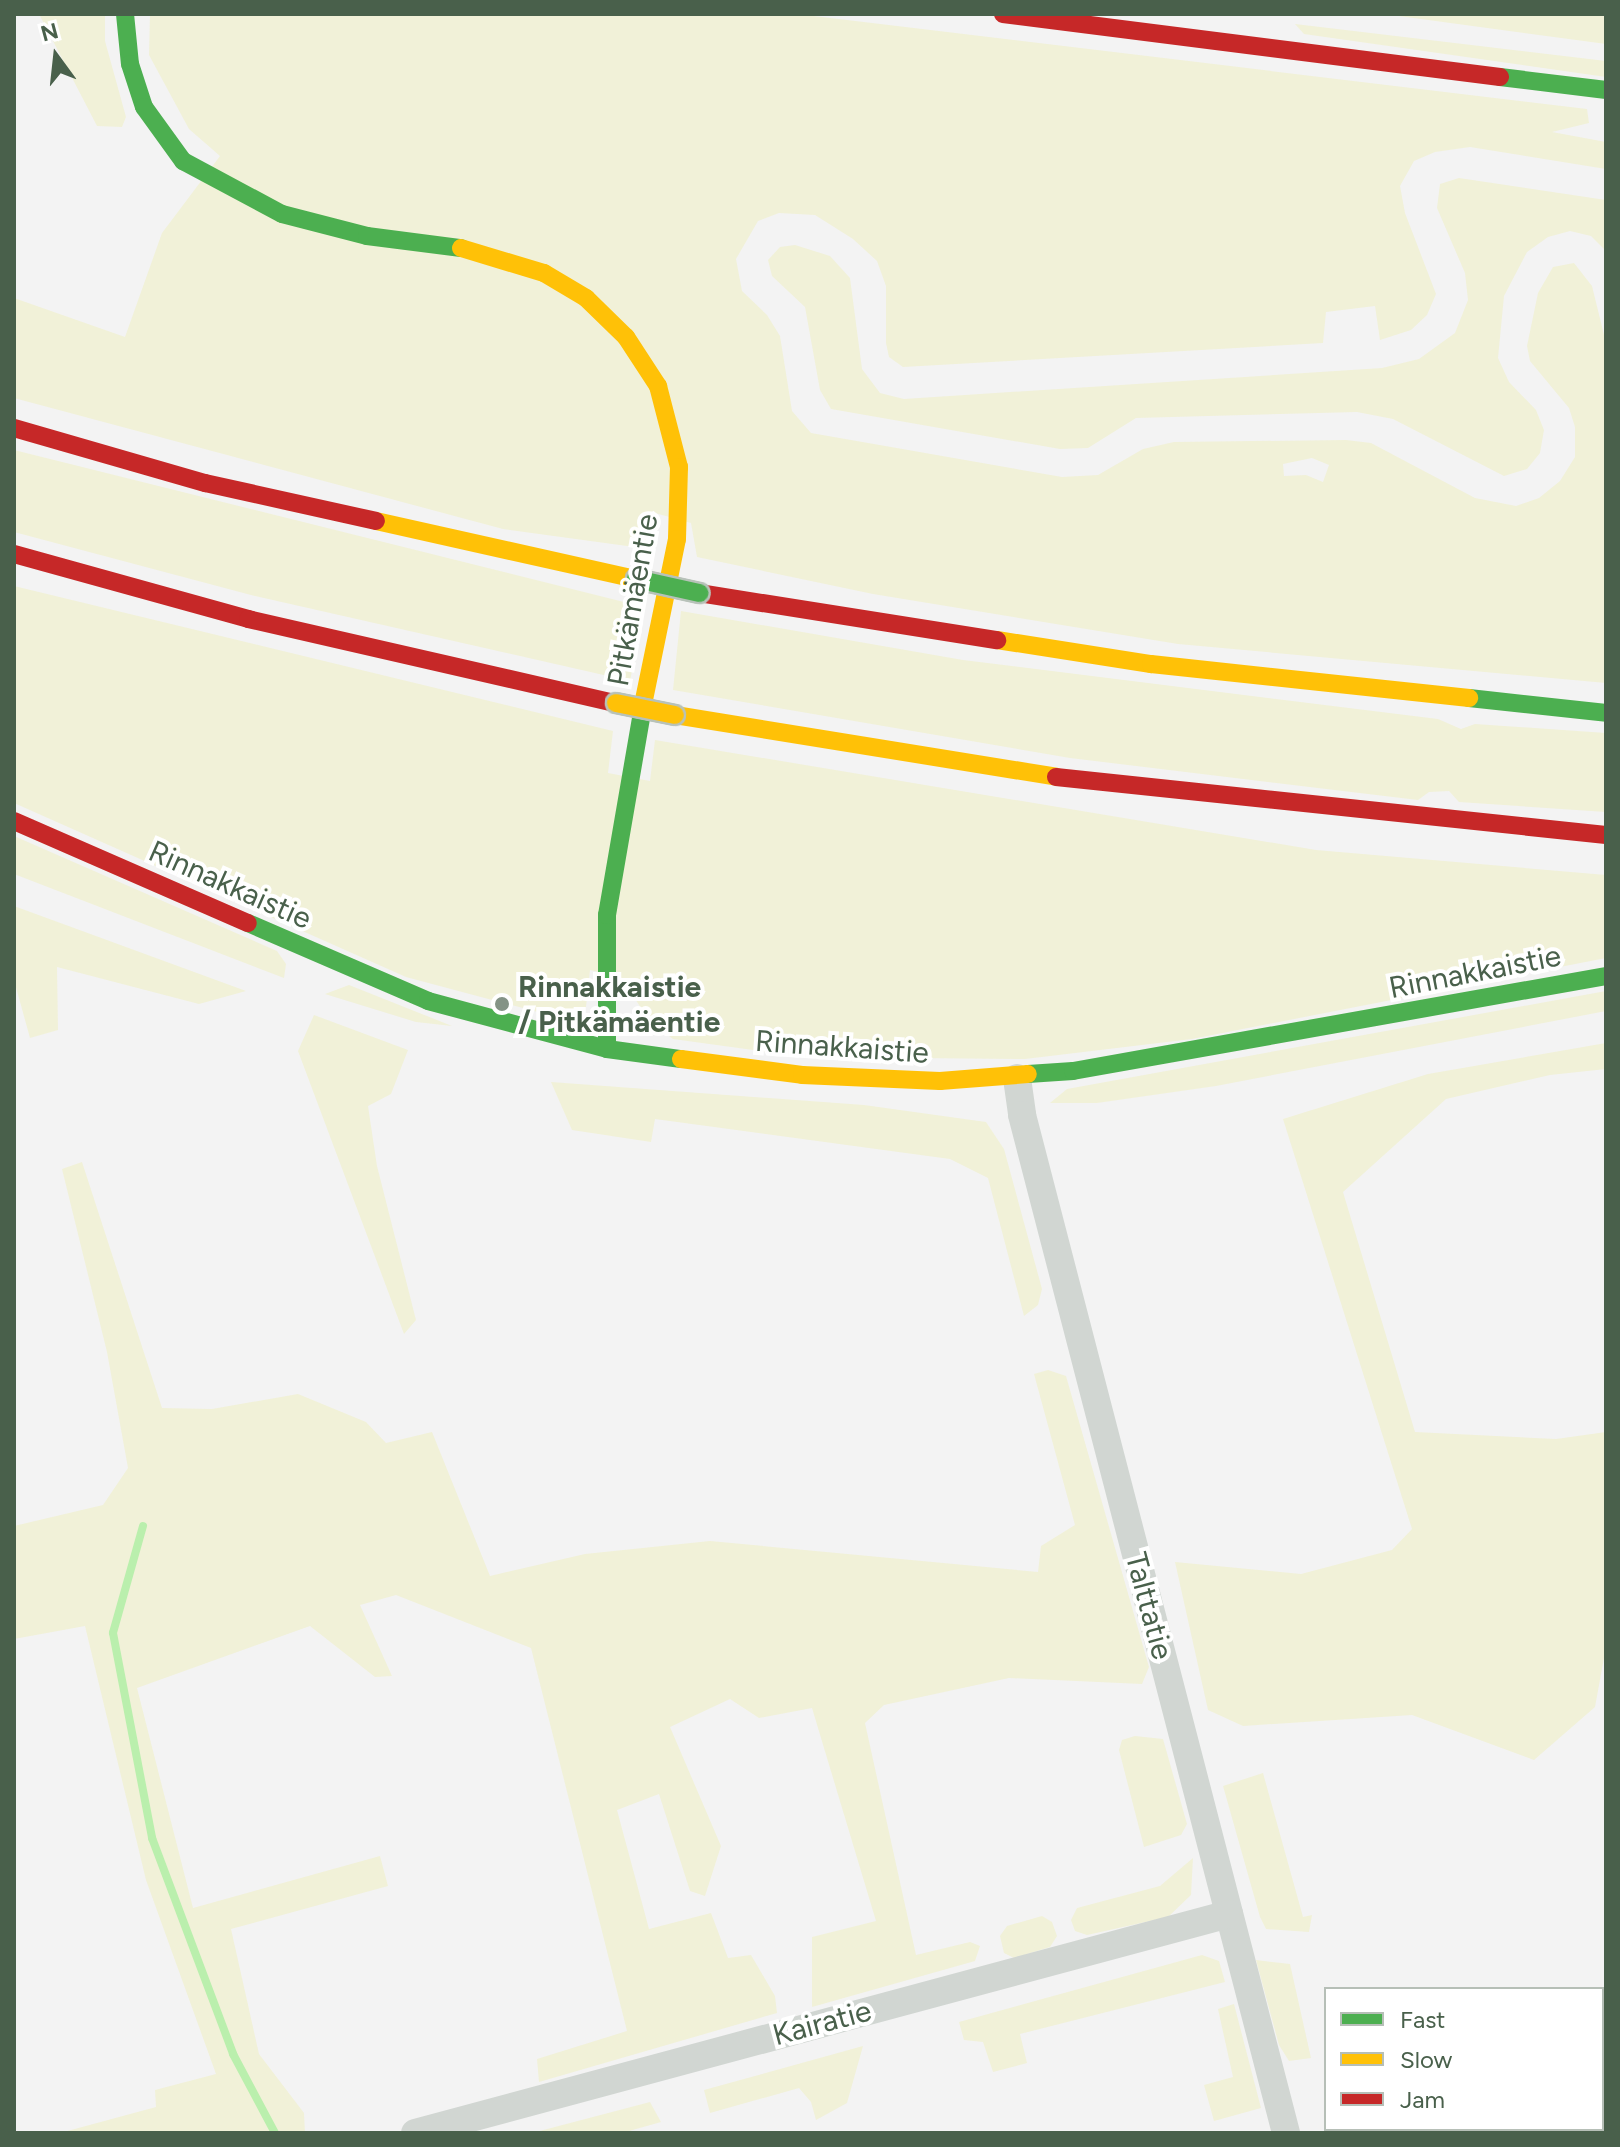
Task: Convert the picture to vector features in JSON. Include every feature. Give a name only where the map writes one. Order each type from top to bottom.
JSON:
[{"type":"main road","name":"Pitkämäentie","points":[[125,14],[130,64],[144,107],[183,161],[282,214],[367,236],[453,246],[544,273],[586,298],[626,337],[658,386],[679,467],[677,539],[625,791],[607,915],[607,1049]]},
{"type":"main road","points":[[1003,14],[1225,36],[1606,90]]},
{"type":"main road","points":[[14,428],[205,483],[699,593],[1151,664],[1606,713]]},
{"type":"main road","points":[[14,554],[248,619],[675,715],[1114,787],[1606,835]]},
{"type":"main road","name":"Rinnakkaistie","points":[[14,821],[428,1001],[607,1049],[830,1077],[1017,1078],[1179,1056],[1606,976]]},
{"type":"street","name":"Talttatie","points":[[1017,1078],[1025,1127],[1286,2133]]},
{"type":"street","name":"Kairatie","points":[[415,2133],[1229,1914]]},
{"type":"green space","points":[[39,14],[105,14],[105,41],[126,117],[122,127],[97,126]]},
{"type":"green space","points":[[150,14],[797,14],[1587,109],[1589,123],[1552,132],[1606,142],[1606,169],[1470,147],[1435,152],[1414,161],[1400,186],[1405,213],[1436,294],[1427,315],[1411,330],[1380,340],[1375,306],[1326,312],[1323,343],[903,367],[889,357],[886,343],[886,286],[877,261],[853,239],[815,215],[779,213],[758,221],[736,259],[742,291],[767,315],[780,336],[792,411],[811,433],[1062,477],[1098,475],[1143,449],[1174,442],[1346,440],[1371,443],[1475,498],[1516,506],[1539,498],[1560,481],[1575,457],[1575,427],[1569,408],[1530,361],[1527,346],[1538,293],[1553,267],[1574,263],[1592,286],[1606,343],[1606,683],[1178,644],[873,594],[697,557],[691,523],[655,513],[649,549],[503,529],[14,398],[14,298],[125,337],[162,233],[220,156],[189,129],[149,55]],"holes":[[[1312,458],[1329,465],[1323,482],[1306,475],[1284,476],[1283,464]]]},
{"type":"green space","points":[[1384,14],[1606,14],[1606,44]]},
{"type":"green space","points":[[1295,24],[1606,61],[1606,77],[1304,34]]},
{"type":"green space","points":[[1459,178],[1606,200],[1606,251],[1591,236],[1570,231],[1548,237],[1527,252],[1504,296],[1498,358],[1509,382],[1536,410],[1544,430],[1540,453],[1527,469],[1504,476],[1393,419],[1357,412],[1136,418],[1088,448],[1060,449],[831,409],[820,390],[805,307],[772,276],[768,260],[780,247],[795,245],[830,256],[850,278],[862,369],[880,393],[904,399],[1382,368],[1419,359],[1455,333],[1468,300],[1465,273],[1437,208],[1440,184]]},
{"type":"green space","points":[[14,450],[644,607],[630,681],[251,595],[14,532]]},
{"type":"green space","points":[[14,586],[613,731],[608,773],[650,781],[655,740],[1316,850],[1606,875],[1606,958],[1192,1039],[1025,1059],[805,1057],[673,1039],[650,1022],[621,977],[590,970],[586,1007],[569,1015],[549,1015],[406,977],[14,803]]},
{"type":"green space","points":[[681,611],[963,660],[1438,719],[1461,729],[1475,724],[1606,733],[1606,812],[1459,802],[1449,791],[1429,792],[1418,800],[1070,758],[673,690]]},
{"type":"green space","points":[[14,836],[277,951],[286,964],[284,978],[14,874]]},
{"type":"green space","points":[[14,906],[246,991],[199,1004],[57,967],[58,1030],[30,1038],[14,980]]},
{"type":"green space","points":[[349,985],[452,1026],[416,1022],[325,994]]},
{"type":"green space","points":[[1606,991],[1606,1011],[1216,1086],[1097,1103],[1050,1103],[1067,1089]]},
{"type":"green space","points":[[314,1015],[408,1050],[391,1094],[368,1106],[377,1166],[416,1320],[404,1334],[298,1051]]},
{"type":"green space","points":[[1606,1043],[1606,1069],[1550,1075],[1446,1099],[1343,1192],[1415,1432],[1556,1439],[1606,1432],[1606,1647],[1595,1707],[1534,1760],[1412,1715],[1243,1726],[1208,1710],[1175,1562],[1301,1574],[1392,1550],[1412,1529],[1283,1119],[1428,1074]]},
{"type":"green space","points":[[551,1082],[864,1105],[986,1122],[1004,1149],[1042,1289],[1038,1305],[1024,1316],[988,1178],[950,1159],[655,1119],[651,1142],[572,1130]]},
{"type":"green space","points":[[82,1162],[162,1408],[212,1409],[298,1394],[366,1422],[386,1443],[432,1432],[490,1576],[585,1554],[710,1541],[1038,1572],[1041,1546],[1075,1525],[1034,1374],[1048,1370],[1066,1376],[1149,1667],[1142,1684],[1009,1678],[884,1705],[865,1723],[916,1955],[970,1942],[980,1946],[975,1961],[812,2007],[812,1937],[876,1921],[812,1708],[759,1718],[730,1699],[670,1727],[721,1846],[705,1896],[690,1891],[659,1794],[617,1810],[649,1929],[711,1913],[728,1958],[751,1955],[775,1996],[777,2013],[539,2082],[537,2059],[627,2031],[531,1648],[396,1595],[360,1605],[392,1676],[375,1677],[310,1626],[137,1688],[193,1908],[380,1856],[388,1886],[231,1929],[259,2054],[304,2113],[305,2133],[60,2133],[156,2107],[155,2090],[216,2074],[146,1880],[85,1626],[14,1639],[14,1526],[103,1505],[128,1468],[107,1352],[62,1169]]},
{"type":"green space","points":[[1135,1736],[1163,1739],[1187,1824],[1181,1835],[1144,1847],[1119,1750],[1122,1740]]},
{"type":"green space","points":[[1263,1773],[1303,1917],[1312,1915],[1309,1932],[1266,1929],[1260,1917],[1223,1786]]},
{"type":"green space","points":[[1193,1858],[1191,1895],[1168,1917],[1087,1935],[1075,1931],[1071,1920],[1077,1908],[1160,1886]]},
{"type":"green space","points":[[1042,1916],[1052,1922],[1057,1936],[1050,1947],[1014,1958],[1004,1953],[1000,1936],[1007,1926]]},
{"type":"green space","points":[[1202,1955],[1219,1961],[1225,1982],[1020,2034],[1027,2063],[993,2072],[983,2042],[964,2040],[959,2022]]},
{"type":"green space","points":[[1256,1960],[1290,1964],[1311,2058],[1289,2061],[1279,2045]]},
{"type":"green space","points":[[1234,2004],[1261,2108],[1214,2121],[1204,2085],[1233,2077],[1218,2009]]},
{"type":"green space","points":[[863,2046],[847,2103],[816,2120],[811,2102],[799,2088],[710,2113],[704,2090]]},
{"type":"green space","points":[[650,2102],[661,2122],[622,2133],[532,2133]]},
{"type":"waterway","points":[[143,1526],[113,1633],[152,1838],[233,2054],[275,2133]]},
{"type":"traffic: fast","points":[[125,14],[130,64],[144,107],[183,161],[282,214],[367,236],[461,248]]},
{"type":"traffic: fast","points":[[1500,77],[1606,90]]},
{"type":"traffic: fast","points":[[636,579],[699,593]]},
{"type":"traffic: fast","points":[[1469,698],[1606,713]]},
{"type":"traffic: fast","points":[[607,1049],[607,915],[644,700]]},
{"type":"traffic: fast","points":[[248,923],[428,1001],[607,1049],[681,1059]]},
{"type":"traffic: fast","points":[[1028,1074],[1073,1071],[1606,976]]},
{"type":"traffic: slow","points":[[461,248],[544,273],[586,298],[626,337],[658,386],[679,467],[677,539],[644,700]]},
{"type":"traffic: slow","points":[[376,521],[636,579]]},
{"type":"traffic: slow","points":[[997,640],[1151,664],[1469,698]]},
{"type":"traffic: slow","points":[[616,703],[675,715]]},
{"type":"traffic: slow","points":[[675,715],[1056,777]]},
{"type":"traffic: slow","points":[[681,1059],[802,1075],[940,1081],[1028,1074]]},
{"type":"traffic: jam","points":[[1003,14],[1500,77]]},
{"type":"traffic: jam","points":[[14,428],[205,483],[376,521]]},
{"type":"traffic: jam","points":[[14,554],[248,619],[616,703]]},
{"type":"traffic: jam","points":[[699,593],[997,640]]},
{"type":"traffic: jam","points":[[1056,777],[1606,835]]},
{"type":"traffic: jam","points":[[14,821],[248,923]]},
{"type":"place","name":"Rinnakkaistie / Pitkämäentie","points":[[502,1004]]}]
